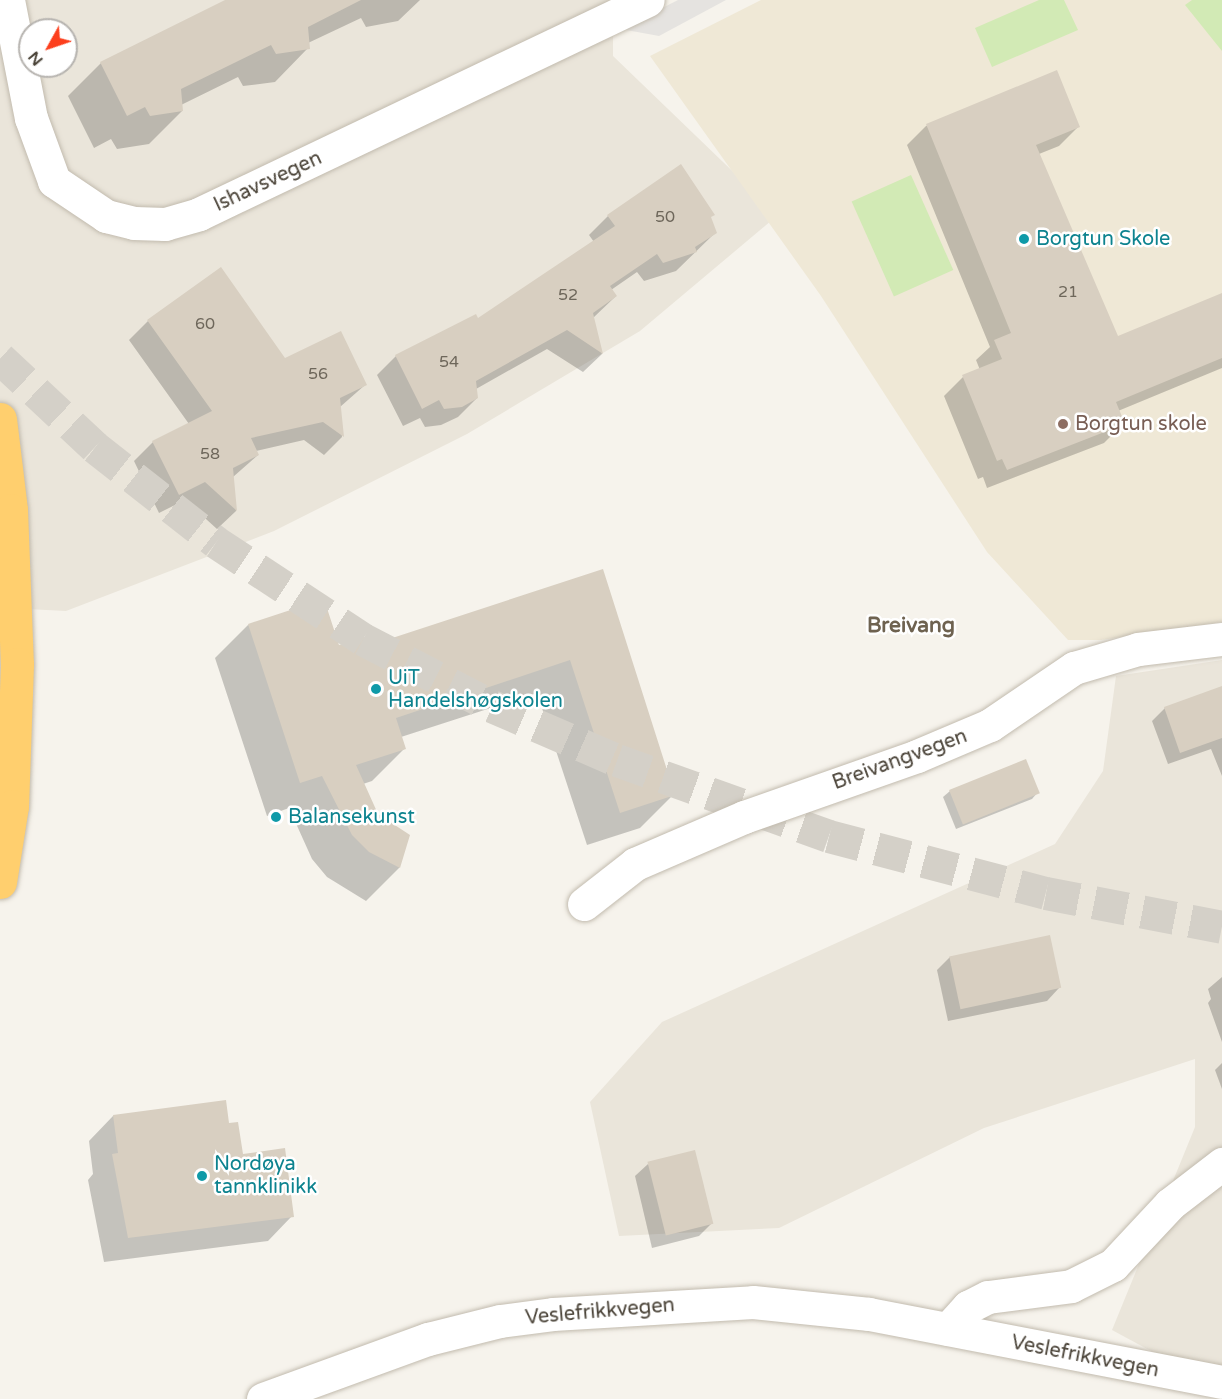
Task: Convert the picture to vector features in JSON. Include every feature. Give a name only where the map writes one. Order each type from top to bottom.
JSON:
[{"type":"highway","points":[[0,420],[11,510],[18,664],[12,806],[0,882]]},
{"type":"street","name":"Ishavsvegen","points":[[8,0],[31,118],[54,182],[106,216],[134,223],[165,224],[199,214],[569,41],[648,0]]},
{"type":"street","name":"Breivangvegen","points":[[584,904],[635,864],[744,817],[927,753],[990,725],[1074,668],[1138,649],[1222,639]]},
{"type":"street","points":[[948,1329],[968,1307],[987,1298],[1071,1286],[1113,1265],[1170,1204],[1222,1164]]},
{"type":"street","name":"Veslefrikkvegen","points":[[263,1399],[428,1339],[552,1314],[753,1302],[870,1314],[1222,1382]]},
{"type":"shaded area","points":[[0,0],[651,0],[613,23],[613,56],[778,215],[640,331],[467,434],[274,531],[66,611],[27,609],[0,408]]},
{"type":"shaded area","points":[[678,0],[726,0],[659,36],[621,29]]},
{"type":"shaded area","name":"Borgtun skole","points":[[761,0],[1222,0],[1222,622],[1101,640],[1068,640],[987,552],[821,296],[650,56]]},
{"type":"shaded area","points":[[1222,660],[1222,1368],[1186,1370],[1112,1330],[1195,1127],[1195,1059],[984,1128],[779,1228],[619,1236],[590,1102],[662,1022],[1055,844],[1103,771],[1116,676]]},
{"type":"green space","points":[[1039,0],[1064,0],[1078,30],[992,67],[975,28]]},
{"type":"green space","points":[[1192,0],[1222,0],[1222,51],[1185,5]]},
{"type":"green space","points":[[911,175],[953,270],[894,296],[852,201]]},
{"type":"building","points":[[225,0],[361,0],[308,27],[310,49],[276,54],[271,45],[181,89],[183,111],[150,116],[145,107],[127,116],[100,62]]},
{"type":"building","name":"Borgtun Skole","points":[[1057,70],[1080,127],[1036,145],[1118,336],[1222,293],[1222,358],[1116,402],[1125,424],[1007,470],[1002,459],[997,461],[962,375],[1002,359],[994,340],[1011,333],[926,124]]},
{"type":"building","points":[[681,164],[715,215],[711,217],[717,233],[695,247],[697,252],[663,263],[657,254],[610,286],[617,296],[593,313],[603,354],[567,330],[476,381],[478,398],[462,407],[444,409],[439,400],[422,409],[395,355],[476,314],[478,318],[615,226],[607,215]]},
{"type":"building","points":[[221,267],[285,358],[341,331],[367,385],[340,398],[344,437],[323,422],[251,438],[259,455],[233,468],[237,511],[205,482],[179,495],[152,441],[212,411],[147,320]]},
{"type":"building","name":"UiT Handelshøgskolen","points":[[603,569],[675,795],[620,813],[570,660],[396,718],[406,749],[356,765],[378,814],[410,835],[400,868],[369,852],[352,835],[322,776],[300,783],[248,624],[324,599],[339,645],[371,635],[374,644]]},
{"type":"building","points":[[1222,686],[1222,738],[1180,753],[1164,707]]},
{"type":"building","points":[[1026,759],[1040,793],[963,824],[949,790]]},
{"type":"building","points":[[1050,935],[1061,988],[960,1009],[949,956]]},
{"type":"building","name":"Nordøya tannklinikk","points":[[226,1100],[229,1123],[238,1122],[243,1154],[285,1148],[294,1217],[128,1238],[112,1154],[118,1153],[113,1115]]},
{"type":"building","points":[[695,1150],[713,1224],[666,1236],[647,1162]]},
{"type":"tunnel","points":[[0,358],[95,447],[216,542],[363,639],[492,706],[617,760],[829,836],[1046,893],[1222,927]]},
{"type":"place","name":"Borgtun Skole","points":[[1024,239]]},
{"type":"place","name":"Borgtun skole","points":[[1063,424]]},
{"type":"place","name":"UiT Handelshøgskolen","points":[[376,689]]},
{"type":"place","name":"Balansekunst","points":[[276,817]]},
{"type":"place","name":"Nordøya tannklinikk","points":[[202,1176]]},
{"type":"district","name":"Breivang","points":[[911,626]]}]
